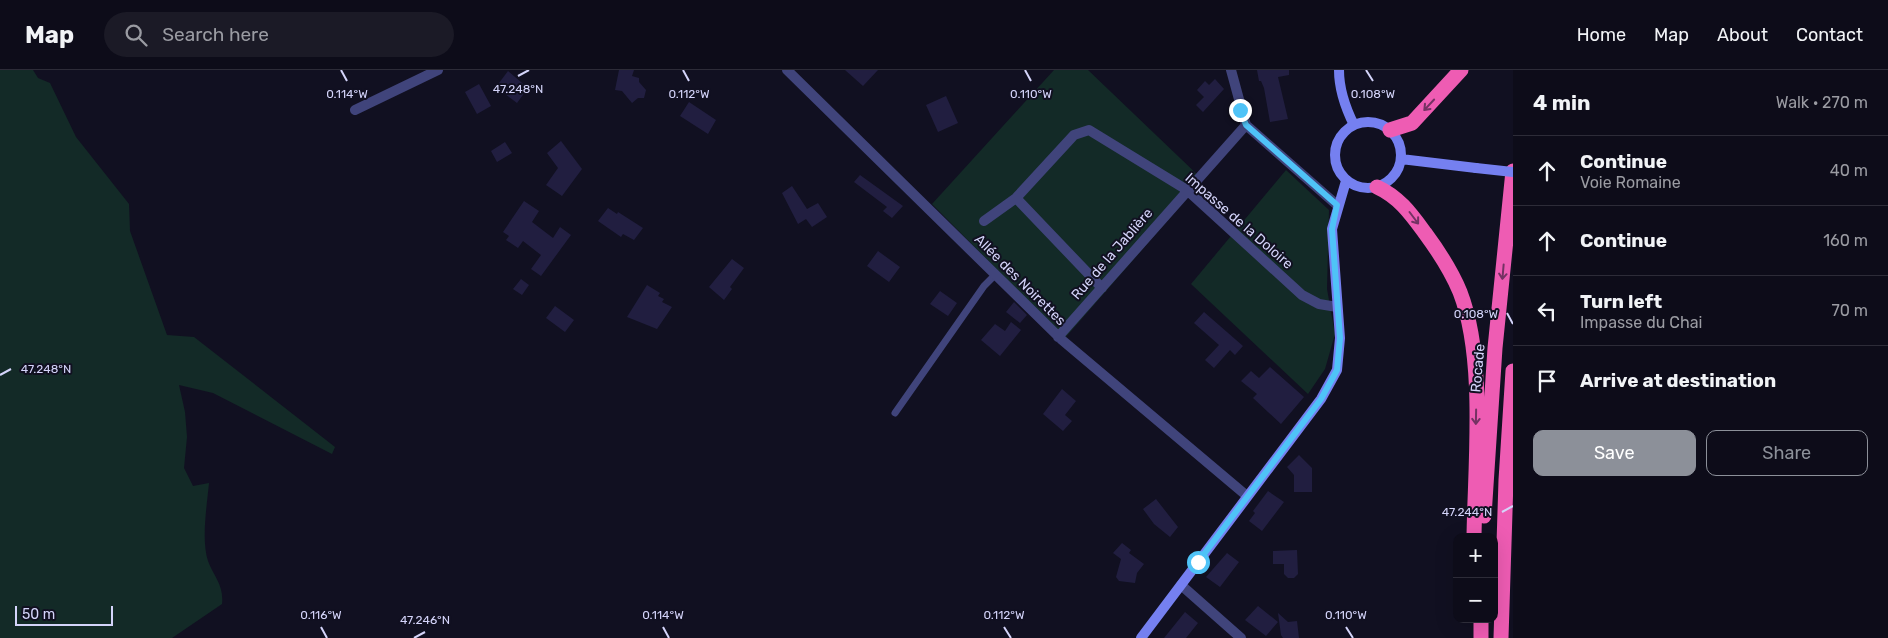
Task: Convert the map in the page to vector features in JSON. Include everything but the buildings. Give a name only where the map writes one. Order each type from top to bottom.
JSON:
[{"type":"highway","points":[[1390,130],[1412,123],[1461,70]]},
{"type":"highway","name":"Rocade","points":[[1484,533],[1495,357],[1513,172]]},
{"type":"highway","points":[[1377,187],[1392,194],[1405,206],[1443,257],[1460,292],[1470,332],[1476,380],[1474,533]]},
{"type":"highway","points":[[1501,638],[1503,556],[1513,372]]},
{"type":"highway","points":[[1503,556],[1513,535]]},
{"type":"highway","points":[[1481,638],[1482,623]]},
{"type":"street","points":[[355,110],[438,70]]},
{"type":"street","name":"Allée des Noirettes","points":[[787,70],[1058,337],[1247,496]]},
{"type":"street","points":[[1231,70],[1240,110],[1246,125],[1337,205]]},
{"type":"street","points":[[1339,70],[1339,84],[1354,124]]},
{"type":"street","points":[[1373,122],[1390,130],[1397,138],[1401,159],[1393,177],[1377,187],[1366,189],[1346,181],[1339,173],[1334,151],[1338,140],[1345,131],[1354,124],[1373,122]]},
{"type":"street","name":"Rue de la Jablière","points":[[1058,337],[1246,125]]},
{"type":"street","name":"Impasse de la Doloire","points":[[984,221],[1016,198],[1074,135],[1089,130],[1187,190],[1302,295],[1319,304],[1337,307]]},
{"type":"street","points":[[1401,159],[1513,172]]},
{"type":"street","points":[[1141,638],[1321,399],[1337,370],[1340,338],[1332,229],[1337,205],[1346,181]]},
{"type":"street","points":[[1016,198],[1102,288]]},
{"type":"street","points":[[1181,585],[1241,638]]},
{"type":"lane","points":[[895,413],[984,286],[995,275]]},
{"type":"green space","points":[[0,70],[33,70],[38,78],[50,83],[76,137],[129,204],[130,231],[167,335],[194,337],[335,447],[332,454],[213,393],[179,385],[185,412],[187,437],[184,468],[193,486],[209,483],[205,522],[206,553],[222,592],[222,604],[172,638],[0,638]]},
{"type":"green space","points":[[1054,70],[1088,70],[1203,180],[1065,338],[932,204]]},
{"type":"green space","points":[[1286,170],[1329,210],[1327,289],[1335,334],[1325,369],[1308,394],[1191,284]]},
{"type":"route","points":[[1198,562],[1321,399],[1337,370],[1340,338],[1332,229],[1337,205],[1246,125],[1240,110]]}]
